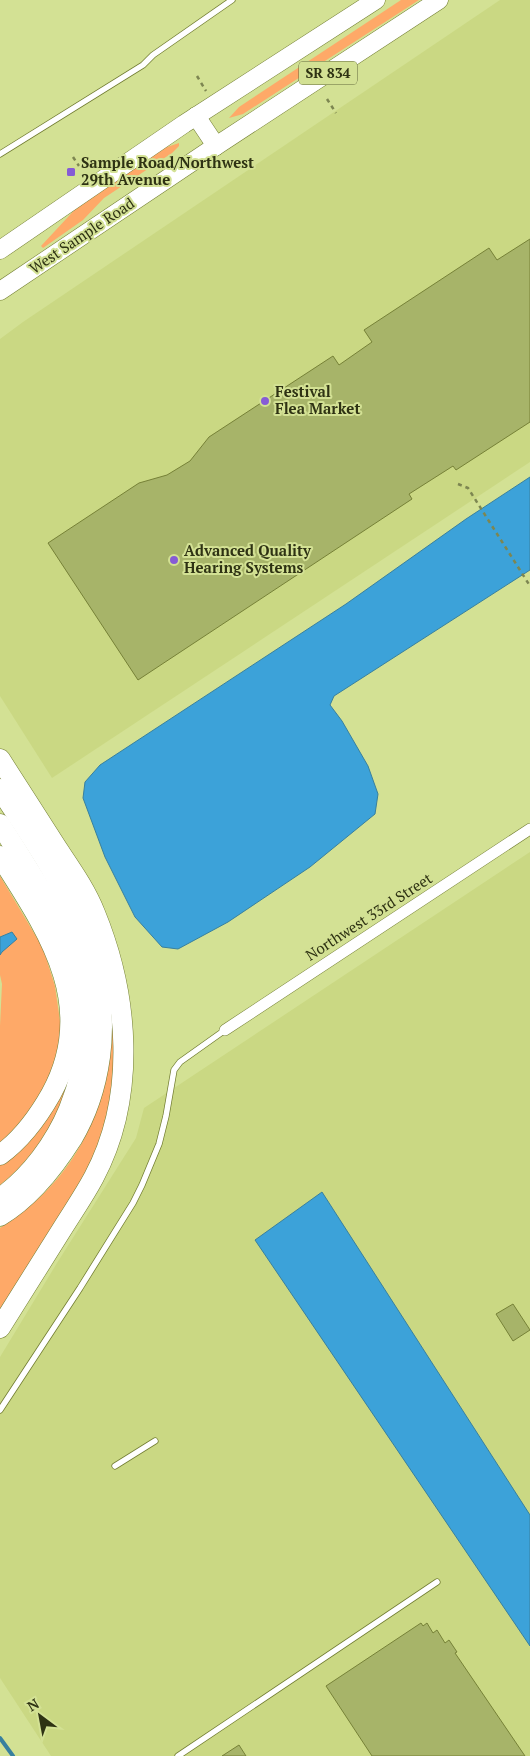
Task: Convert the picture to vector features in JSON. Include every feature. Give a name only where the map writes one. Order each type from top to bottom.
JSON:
[{"type":"highway","points":[[0,759],[86,894],[95,913],[114,973],[120,1001],[124,1043],[119,1101],[110,1137],[94,1177],[0,1328]]},
{"type":"highway","points":[[0,790],[64,891],[83,930],[93,959],[98,982],[102,1012],[102,1042],[97,1077],[90,1103],[78,1128],[47,1175],[29,1194],[0,1216]]},
{"type":"highway","points":[[0,824],[56,914],[69,942],[82,986],[86,1010],[86,1038],[79,1083],[62,1126],[28,1172],[0,1198]]},
{"type":"highway","points":[[0,856],[48,937],[66,985],[71,1016],[70,1040],[64,1063],[54,1088],[42,1110],[27,1130],[0,1154]]},
{"type":"main road","name":"SR 834","points":[[0,250],[196,116],[376,0]]},
{"type":"main road","name":"West Sample Road","points":[[0,292],[216,146],[439,0]]},
{"type":"main road","points":[[196,116],[216,146]]},
{"type":"street","name":"Northwest 33rd Street","points":[[225,1030],[530,829]]},
{"type":"lane","points":[[0,154],[143,65],[153,55],[232,0]]},
{"type":"lane","points":[[0,1410],[80,1288],[138,1194],[159,1144],[174,1070],[180,1062],[225,1030]]},
{"type":"lane","points":[[115,1466],[155,1440]]},
{"type":"lane","points":[[178,1756],[437,1582]]},
{"type":"path","points":[[197,76],[208,94]]},
{"type":"path","points":[[327,99],[336,113]]},
{"type":"path","points":[[73,158],[79,166]]},
{"type":"path","points":[[458,484],[468,488],[530,586]]},
{"type":"shaded area","points":[[401,0],[419,0],[243,114],[229,118],[239,107]]},
{"type":"shaded area","name":"Festival Flea Market","points":[[500,0],[530,0],[530,462],[52,778],[0,696],[0,339]]},
{"type":"shaded area","points":[[179,143],[179,146],[172,153],[104,198],[83,220],[43,248],[41,246],[81,203],[164,148]]},
{"type":"shaded area","points":[[530,852],[530,1756],[51,1756],[0,1678],[0,1357],[136,1138],[144,1108]]},
{"type":"shaded area","points":[[0,876],[43,948],[55,986],[60,1021],[60,1044],[43,1096],[0,1146],[2,984],[0,955],[12,932],[0,937]]},
{"type":"shaded area","points":[[113,1009],[116,1031],[113,1105],[97,1157],[0,1315],[0,1228],[28,1208],[52,1185],[71,1161],[86,1134],[98,1106],[106,1075],[111,1043]]},
{"type":"shaded area","points":[[65,1089],[67,1091],[61,1105],[40,1142],[22,1165],[0,1185],[0,1162],[38,1127]]},
{"type":"water","points":[[530,477],[530,570],[334,696],[330,705],[342,721],[368,766],[378,794],[375,814],[310,867],[228,922],[178,949],[162,947],[135,917],[105,857],[83,798],[85,782],[100,765],[346,604],[466,519]]},
{"type":"water","points":[[12,932],[17,939],[0,955],[0,937]]},
{"type":"water","points":[[322,1192],[530,1515],[530,1646],[255,1240]]},
{"type":"building","points":[[530,239],[530,422],[456,470],[453,466],[409,494],[412,499],[138,680],[48,543],[139,483],[167,475],[190,461],[209,437],[333,356],[339,365],[372,342],[364,330],[489,248],[497,260]]},
{"type":"building","points":[[513,1304],[530,1330],[513,1341],[496,1314]]},
{"type":"building","points":[[421,1623],[423,1626],[427,1623],[433,1633],[437,1630],[445,1643],[449,1640],[457,1652],[455,1653],[525,1756],[372,1756],[326,1686]]},
{"type":"building","points":[[239,1745],[246,1756],[222,1756]]},
{"type":"waterway","points":[[0,1738],[13,1756]]},
{"type":"place","name":"Sample Road/Northwest 29th Avenue","points":[[71,172]]},
{"type":"place","name":"Festival Flea Market","points":[[265,401]]},
{"type":"place","name":"Advanced Quality Hearing Systems","points":[[174,560]]}]
